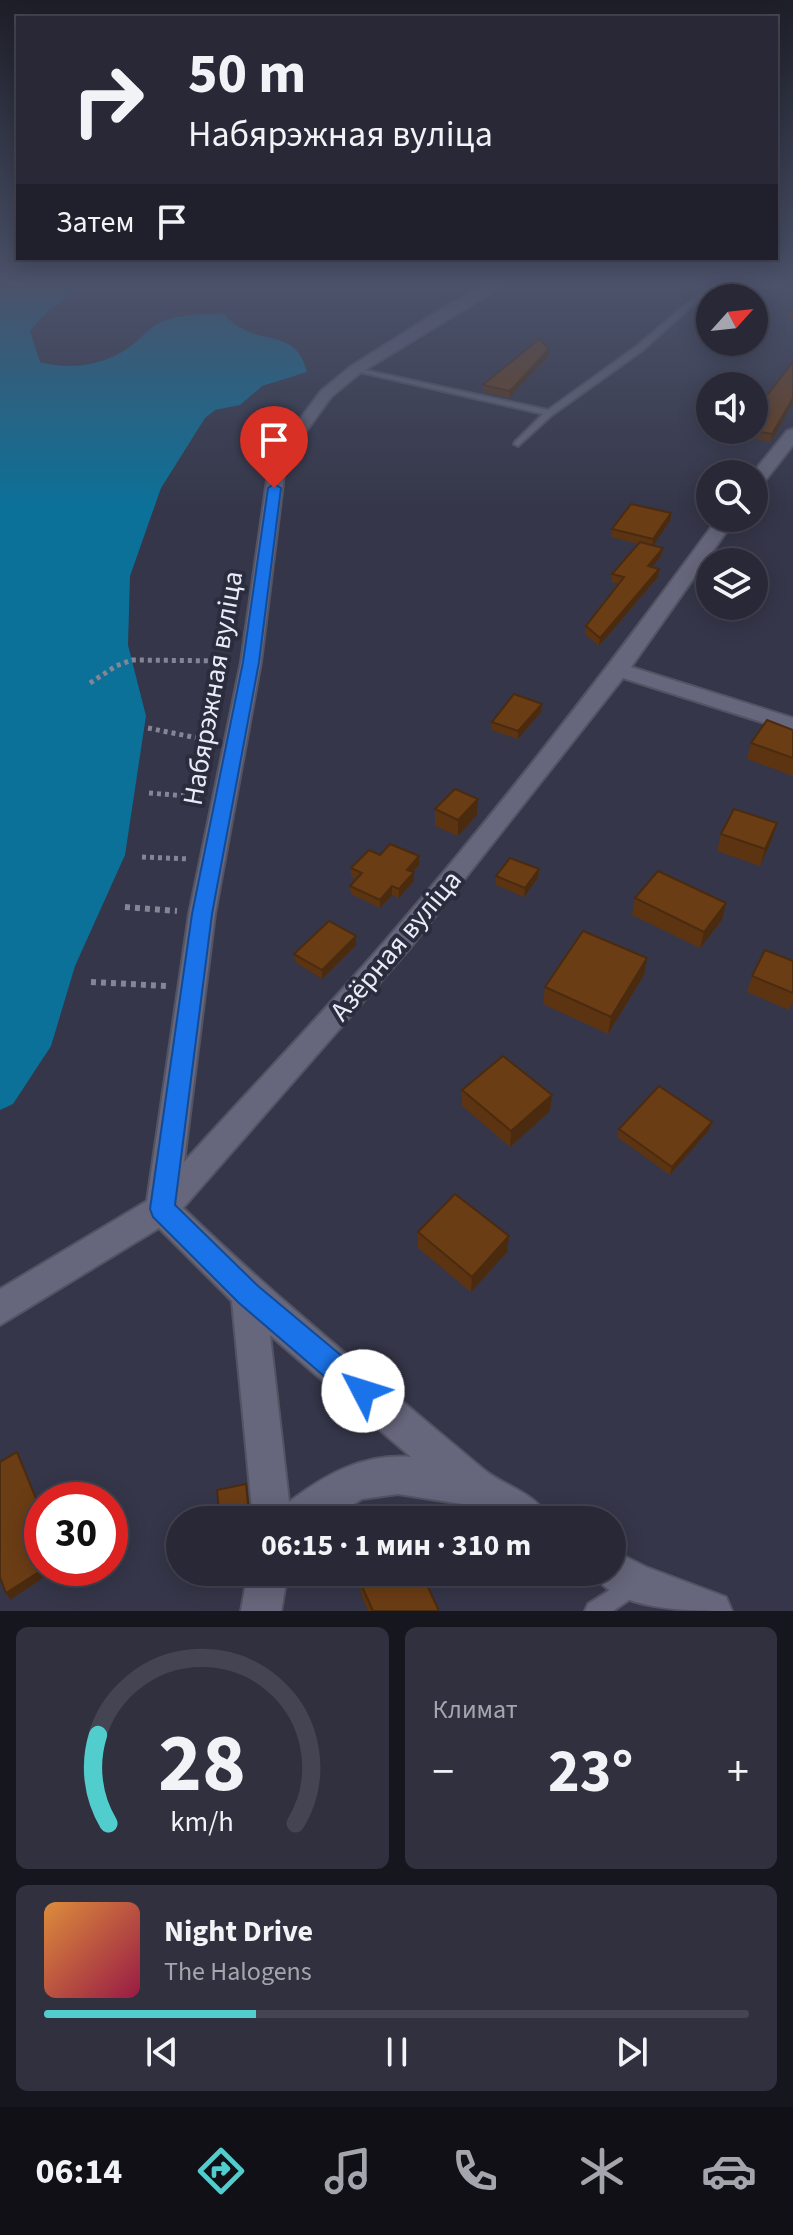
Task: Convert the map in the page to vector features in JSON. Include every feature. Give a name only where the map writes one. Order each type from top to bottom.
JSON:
[{"type":"street","name":"Набярэжная вуліца","points":[[162,1209],[202,914],[251,662],[278,459],[326,394],[372,359]]},
{"type":"street","points":[[768,465],[793,434]]},
{"type":"street","name":"Азёрная вуліца","points":[[0,1308],[162,1209],[401,941],[618,670],[717,532]]},
{"type":"street","points":[[618,670],[793,725]]},
{"type":"street","points":[[162,1209],[248,1294],[477,1489],[506,1506]]},
{"type":"street","points":[[248,1294],[271,1506]]},
{"type":"street","points":[[314,1506],[362,1478],[406,1473],[477,1489]]},
{"type":"street","points":[[626,1578],[712,1611]]},
{"type":"street","points":[[261,1611],[265,1586]]},
{"type":"lane","points":[[518,444],[549,413],[624,359]]},
{"type":"lane","points":[[355,370],[549,413]]},
{"type":"lane","points":[[595,1611],[616,1586]]},
{"type":"path","points":[[90,683],[116,666],[132,660],[251,662]]},
{"type":"path","points":[[148,728],[236,746]]},
{"type":"path","points":[[149,793],[225,799]]},
{"type":"path","points":[[142,857],[211,859]]},
{"type":"path","points":[[125,907],[202,914]]},
{"type":"path","points":[[91,982],[141,987],[192,985]]},
{"type":"water","points":[[0,359],[39,359],[40,362],[74,366],[107,359],[302,359],[307,372],[262,386],[240,405],[215,410],[205,418],[161,488],[130,576],[128,645],[146,716],[125,855],[75,966],[51,1046],[13,1104],[0,1110]]},
{"type":"building","points":[[514,359],[540,359],[510,391],[483,385]]},
{"type":"building","points":[[793,362],[793,398],[772,434],[768,433],[768,394]]},
{"type":"building","points":[[631,504],[671,513],[653,539],[612,529]]},
{"type":"building","points":[[640,542],[663,548],[648,566],[659,569],[600,638],[586,626],[624,577],[612,574]]},
{"type":"building","points":[[514,694],[542,704],[518,731],[492,722]]},
{"type":"building","points":[[767,720],[793,730],[793,758],[751,743]]},
{"type":"building","points":[[455,789],[478,799],[458,820],[435,809]]},
{"type":"building","points":[[734,809],[777,823],[765,849],[721,834]]},
{"type":"building","points":[[390,844],[419,856],[407,870],[414,872],[399,889],[392,886],[380,900],[350,886],[362,873],[351,868],[369,850],[380,855]]},
{"type":"building","points":[[510,858],[539,869],[525,888],[496,876]]},
{"type":"building","points":[[658,871],[726,903],[704,932],[635,898]]},
{"type":"building","points":[[329,921],[356,936],[322,970],[294,954]]},
{"type":"building","points":[[583,931],[647,958],[611,1017],[545,987]]},
{"type":"building","points":[[765,950],[793,961],[793,993],[752,976]]},
{"type":"building","points":[[503,1056],[552,1095],[511,1131],[462,1090]]},
{"type":"building","points":[[659,1086],[712,1122],[672,1167],[619,1129]]},
{"type":"building","points":[[455,1194],[509,1236],[472,1277],[418,1232]]},
{"type":"building","points":[[17,1452],[29,1482],[24,1482],[24,1581],[6,1593],[0,1577],[0,1462]]},
{"type":"building","points":[[246,1484],[248,1506],[219,1506],[217,1490]]},
{"type":"building","points":[[362,1586],[427,1586],[439,1611],[373,1611]]},
{"type":"route","points":[[274,488],[251,662],[202,914],[162,1209],[248,1294],[363,1391]]}]
